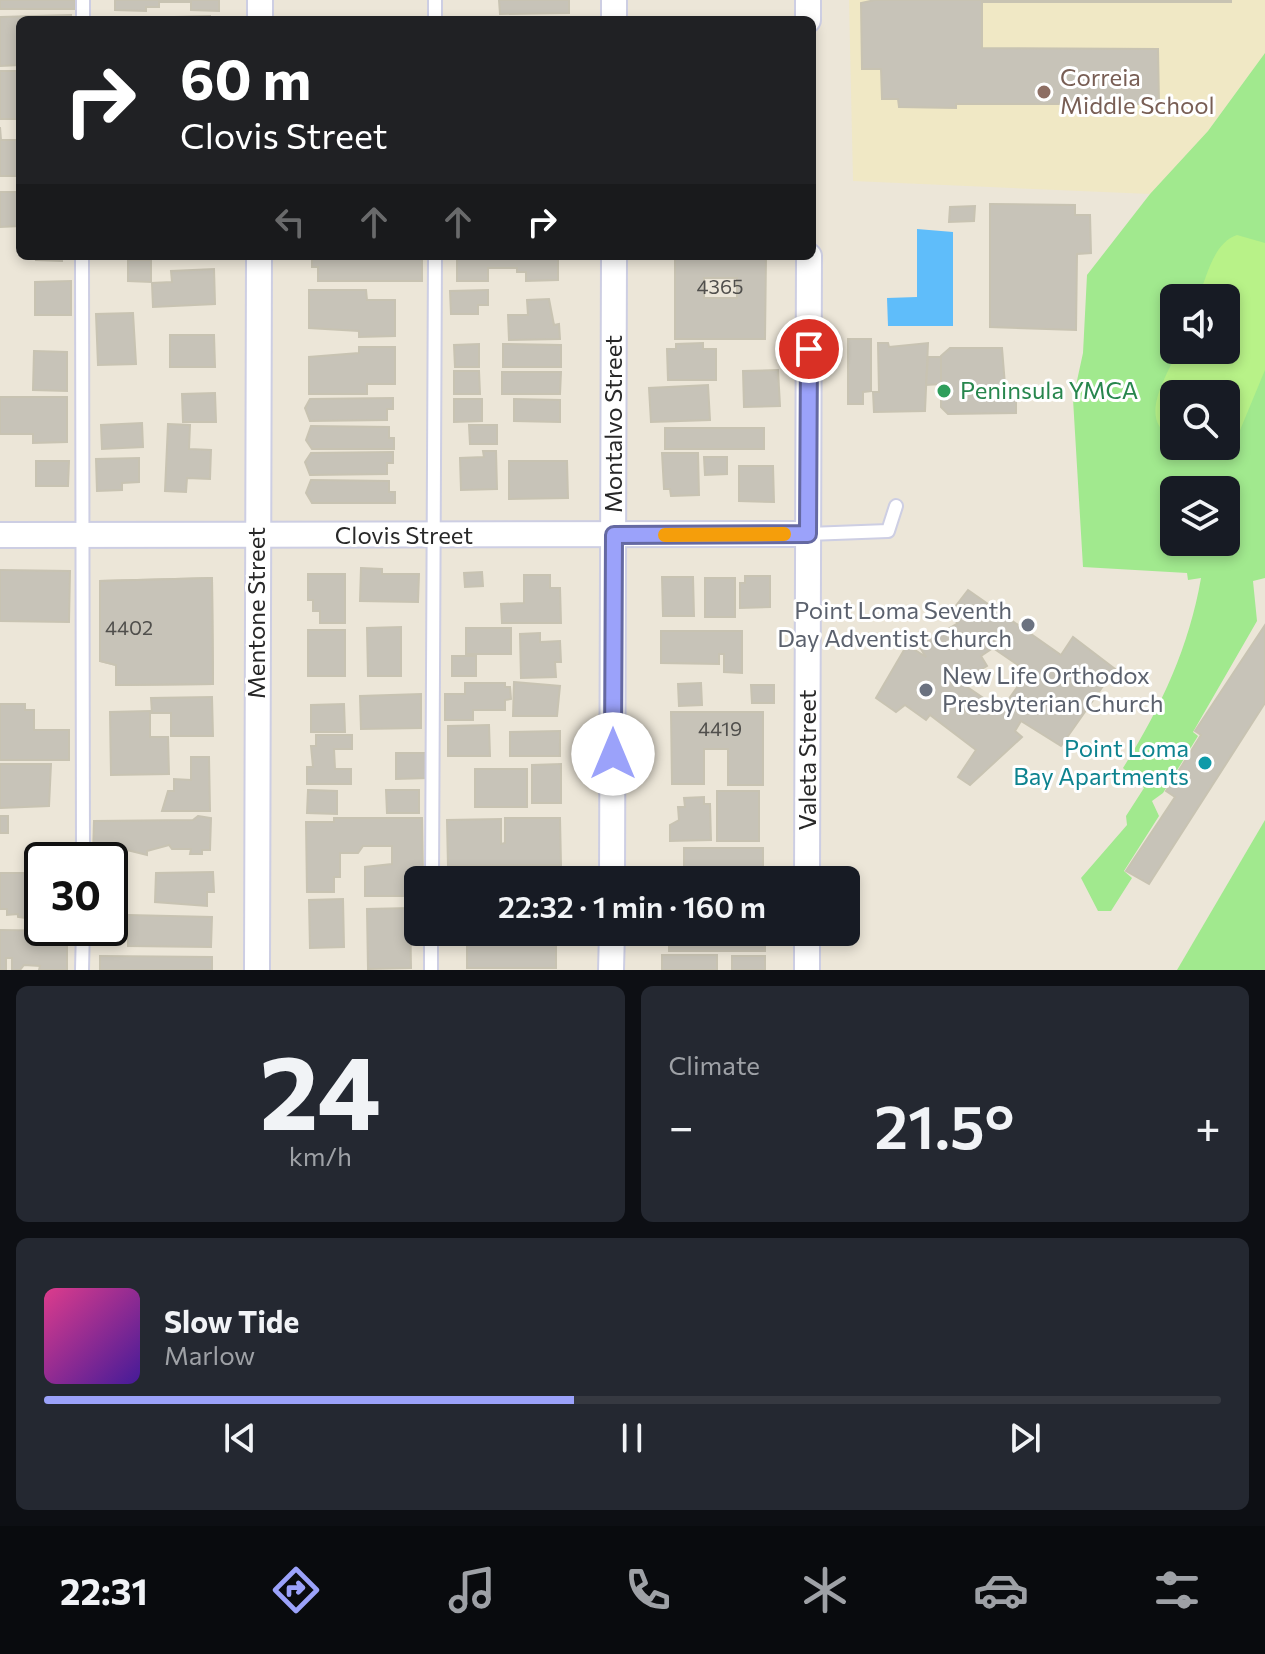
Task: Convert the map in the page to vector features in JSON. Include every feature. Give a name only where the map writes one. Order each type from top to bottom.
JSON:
[{"type":"street","name":"Mentone Street","points":[[257,970],[259,260]]},
{"type":"street","name":"Montalvo Street","points":[[612,866],[614,260]]},
{"type":"street","name":"Valeta Street","points":[[807,866],[809,260]]},
{"type":"street","name":"Clovis Street","points":[[0,535],[808,534]]},
{"type":"street","points":[[611,970],[612,946]]},
{"type":"street","points":[[807,946],[807,970]]},
{"type":"lane","points":[[82,260],[83,842]]},
{"type":"lane","points":[[432,866],[435,260]]},
{"type":"lane","points":[[808,534],[888,531],[896,506]]},
{"type":"lane","points":[[82,970],[83,946]]},
{"type":"lane","points":[[431,946],[431,970]]},
{"type":"shaded area","name":"Correia Middle School","points":[[849,0],[1265,0],[1265,53],[1208,131],[1150,194],[853,181]]},
{"type":"green space","points":[[1265,53],[1265,578],[1253,581],[1257,621],[1193,732],[1198,736],[1163,793],[1152,801],[1159,816],[1124,871],[1132,878],[1111,911],[1098,911],[1081,878],[1127,825],[1126,816],[1144,788],[1123,768],[1149,723],[1181,653],[1201,578],[1188,580],[1187,573],[1083,567],[1073,399],[1083,353],[1087,275],[1150,194],[1208,131]]},
{"type":"green space","points":[[1237,235],[1265,243],[1265,370],[1240,430],[1240,380],[1164,380],[1171,364],[1240,364],[1240,284],[1203,284],[1216,253]]},
{"type":"green space","points":[[1160,389],[1160,426],[1155,410]]},
{"type":"green space","points":[[1265,820],[1265,970],[1177,970]]},
{"type":"water","points":[[917,229],[953,232],[953,326],[888,326],[887,298],[917,297]]},
{"type":"building","points":[[0,0],[75,0],[75,9],[0,9]]},
{"type":"building","points":[[115,0],[219,0],[219,11],[191,10],[191,2],[159,2],[159,7],[146,7],[146,11],[115,10]]},
{"type":"building","points":[[499,0],[569,0],[569,13],[500,14]]},
{"type":"building","name":"Correia Middle School","points":[[875,0],[1231,2],[982,2],[982,48],[1158,49],[1159,104],[956,104],[956,108],[899,107],[898,99],[882,99],[881,69],[862,69],[861,3]]},
{"type":"building","points":[[0,17],[16,17],[16,65],[0,66]]},
{"type":"building","points":[[0,71],[16,71],[16,119],[0,119]]},
{"type":"building","points":[[0,127],[1,140],[16,140],[16,176],[0,176]]},
{"type":"building","points":[[0,192],[16,192],[16,226],[0,227]]},
{"type":"building","points":[[990,204],[1075,205],[1075,215],[1090,215],[1091,253],[1077,254],[1076,330],[990,327]]},
{"type":"building","points":[[975,206],[974,221],[949,222],[950,207]]},
{"type":"building","points":[[128,260],[151,260],[151,282],[128,281]]},
{"type":"building","points":[[312,260],[422,260],[422,281],[318,281],[318,267],[312,267]]},
{"type":"building","points":[[457,260],[558,260],[558,280],[526,281],[526,272],[517,272],[517,268],[488,268],[488,281],[457,281]]},
{"type":"building","points":[[675,260],[766,260],[765,339],[675,339]],"holes":[[[704,278],[737,278],[737,298],[704,298]]]},
{"type":"building","points":[[214,269],[215,304],[153,307],[152,283],[172,282],[171,271]]},
{"type":"building","points":[[71,281],[71,315],[35,315],[35,282]]},
{"type":"building","points":[[309,290],[366,290],[367,300],[395,300],[395,336],[359,337],[359,331],[309,328]]},
{"type":"building","points":[[488,290],[488,305],[478,305],[478,314],[451,314],[450,291]]},
{"type":"building","points":[[549,299],[554,325],[559,324],[560,339],[509,340],[508,315],[528,315],[527,300]]},
{"type":"building","points":[[133,313],[136,364],[98,365],[96,314]]},
{"type":"building","points":[[170,335],[214,335],[215,367],[170,367]]},
{"type":"building","points":[[848,339],[871,339],[871,391],[863,392],[863,404],[848,404]]},
{"type":"building","points":[[703,343],[703,349],[716,349],[716,380],[668,380],[667,349],[676,349],[676,344]]},
{"type":"building","points":[[878,343],[888,343],[889,347],[928,343],[925,411],[874,412],[873,392],[879,392]]},
{"type":"building","points":[[479,344],[479,367],[455,367],[454,345]]},
{"type":"building","points":[[503,344],[561,345],[561,367],[503,367]]},
{"type":"building","points":[[359,347],[395,347],[395,384],[367,384],[367,394],[309,394],[309,357],[359,353]]},
{"type":"building","points":[[950,348],[1002,348],[1005,385],[1016,385],[1016,413],[948,414],[941,407],[941,356]]},
{"type":"building","points":[[34,351],[67,352],[67,391],[33,390]]},
{"type":"building","points":[[928,357],[941,357],[941,384],[926,385]]},
{"type":"building","points":[[778,370],[780,406],[744,407],[743,371]]},
{"type":"building","points":[[454,371],[479,371],[480,394],[454,394]]},
{"type":"building","points":[[502,372],[561,372],[560,394],[502,394]]},
{"type":"building","points":[[708,385],[710,420],[651,422],[649,388]]},
{"type":"building","points":[[215,393],[216,422],[183,422],[182,394]]},
{"type":"building","points":[[0,397],[67,397],[67,442],[33,443],[33,434],[0,434]]},
{"type":"building","points":[[393,398],[393,409],[387,409],[387,420],[310,421],[305,408],[310,399]]},
{"type":"building","points":[[454,399],[482,399],[482,421],[454,422]]},
{"type":"building","points":[[514,399],[560,400],[560,422],[514,421]]},
{"type":"building","points":[[142,423],[143,447],[102,449],[101,425]]},
{"type":"building","points":[[168,424],[190,425],[189,449],[211,450],[210,479],[187,478],[186,492],[165,491]]},
{"type":"building","points":[[469,425],[497,425],[497,444],[470,444]]},
{"type":"building","points":[[311,426],[389,427],[389,438],[394,438],[394,449],[312,449],[306,440]]},
{"type":"building","points":[[665,428],[764,428],[764,449],[665,449]]},
{"type":"building","points":[[483,451],[496,451],[497,489],[461,490],[460,458],[484,457]]},
{"type":"building","points":[[393,452],[393,463],[387,463],[387,474],[310,475],[305,462],[311,453]]},
{"type":"building","points":[[662,453],[698,453],[699,495],[671,496],[670,489],[664,489]]},
{"type":"building","points":[[704,457],[727,457],[727,474],[705,475]]},
{"type":"building","points":[[139,458],[139,482],[122,483],[122,490],[97,491],[96,459]]},
{"type":"building","points":[[36,461],[69,461],[68,486],[36,486]]},
{"type":"building","points":[[509,461],[567,461],[568,498],[509,499]]},
{"type":"building","points":[[739,466],[773,466],[774,502],[739,501]]},
{"type":"building","points":[[311,480],[389,481],[389,492],[395,492],[395,503],[312,503],[306,493]]},
{"type":"building","points":[[361,568],[382,569],[382,574],[419,574],[418,602],[360,601]]},
{"type":"building","points":[[0,570],[70,571],[69,622],[0,621]]},
{"type":"building","points":[[482,572],[483,586],[465,587],[464,573]]},
{"type":"building","points":[[308,574],[345,574],[345,623],[320,623],[320,611],[313,611],[313,600],[308,600]]},
{"type":"building","points":[[524,575],[550,575],[550,588],[560,588],[561,623],[502,623],[501,604],[524,603]]},
{"type":"building","points":[[745,576],[770,576],[770,607],[740,608],[740,583],[745,583]]},
{"type":"building","points":[[662,577],[693,577],[694,616],[663,616]]},
{"type":"building","points":[[212,578],[213,684],[116,685],[116,665],[100,661],[100,581]],"holes":[[[161,609],[178,609],[178,648],[160,633]]]},
{"type":"building","points":[[212,578],[213,684],[116,685],[116,665],[100,661],[100,581]]},
{"type":"building","points":[[705,578],[735,578],[735,617],[705,617]]},
{"type":"building","name":"New Life Orthodox Presbyterian Church","points":[[968,590],[1061,655],[1073,637],[1115,669],[1061,746],[1021,721],[1015,731],[1022,737],[970,785],[958,777],[976,750],[930,715],[926,720],[905,705],[896,712],[876,698],[907,645],[926,657],[919,646],[958,623],[948,616]],"holes":[[[993,648],[1028,672],[1001,710],[960,682],[987,666],[981,656]]]},
{"type":"building","name":"Point Loma Bay Apartments","points":[[1265,625],[1265,703],[1149,884],[1126,871],[1175,797],[1166,791],[1201,735],[1195,731]]},
{"type":"building","points":[[401,627],[401,676],[368,676],[367,628]]},
{"type":"building","points":[[466,628],[511,628],[511,654],[466,654]]},
{"type":"building","points":[[308,630],[345,630],[345,676],[308,676]]},
{"type":"building","points":[[661,631],[742,631],[742,673],[724,672],[724,654],[719,654],[719,664],[661,663]]},
{"type":"building","points":[[540,633],[540,642],[560,641],[561,662],[555,662],[556,677],[521,678],[520,634]]},
{"type":"building","points":[[452,656],[476,656],[476,676],[452,676]]},
{"type":"building","points":[[514,682],[560,686],[557,716],[513,716]]},
{"type":"building","points":[[465,683],[505,683],[505,687],[510,687],[511,699],[505,700],[505,710],[473,710],[473,720],[445,720],[445,694],[465,694]]},
{"type":"building","points":[[701,683],[702,705],[679,706],[678,684]]},
{"type":"building","points":[[751,685],[774,685],[774,703],[752,703]]},
{"type":"building","points":[[421,694],[421,728],[361,729],[360,696]]},
{"type":"building","points":[[212,697],[213,736],[171,736],[171,713],[152,713],[151,698]]},
{"type":"building","points":[[0,704],[25,704],[25,710],[34,710],[34,730],[69,730],[69,760],[0,760]]},
{"type":"building","points":[[344,704],[345,732],[311,732],[311,705]]},
{"type":"building","points":[[150,711],[150,737],[168,737],[169,774],[111,775],[110,712]]},
{"type":"building","points":[[671,712],[763,712],[763,785],[728,785],[728,749],[704,749],[704,784],[672,784]]},
{"type":"building","points":[[489,725],[490,756],[448,756],[448,726]]},
{"type":"building","points":[[560,731],[560,756],[510,756],[510,732]]},
{"type":"building","points":[[316,735],[352,735],[352,749],[334,749],[335,769],[351,769],[351,784],[307,784],[307,767],[313,767],[311,746],[316,746]]},
{"type":"building","points":[[396,753],[427,753],[428,778],[396,779]]},
{"type":"building","points":[[191,757],[209,757],[210,811],[162,811],[168,791],[174,791],[174,779],[191,780]]},
{"type":"building","points":[[0,764],[51,764],[49,806],[0,808]]},
{"type":"building","points":[[561,764],[561,803],[532,803],[532,765]]},
{"type":"building","points":[[475,769],[527,769],[527,807],[475,807]]},
{"type":"building","points":[[308,790],[337,791],[337,814],[307,813]]},
{"type":"building","points":[[386,790],[419,790],[419,813],[387,813]]},
{"type":"building","points":[[717,791],[759,791],[759,841],[717,841]]},
{"type":"building","points":[[704,797],[704,804],[710,804],[711,840],[670,841],[670,825],[679,820],[678,807],[685,807],[684,798]]},
{"type":"building","points":[[0,816],[8,816],[8,833],[0,833]]},
{"type":"building","points":[[198,816],[211,818],[210,850],[202,850],[202,854],[190,854],[191,849],[172,849],[169,845],[147,851],[147,855],[128,850],[128,842],[93,842],[94,821],[193,820]]},
{"type":"building","points":[[334,818],[422,818],[423,866],[404,866],[404,896],[365,896],[365,867],[392,864],[392,846],[363,846],[358,853],[340,853],[340,877],[334,877],[334,892],[307,892],[306,822],[334,822]]},
{"type":"building","points":[[505,818],[560,818],[561,865],[448,866],[447,820],[501,819],[501,844],[505,843]]},
{"type":"building","points":[[684,848],[763,848],[763,866],[684,866]]},
{"type":"building","points":[[213,872],[214,892],[207,892],[207,906],[155,902],[156,873]]},
{"type":"building","points":[[0,873],[24,873],[24,918],[18,917],[18,914],[7,915],[7,909],[0,909]]},
{"type":"building","points":[[343,899],[344,947],[310,948],[309,900]]},
{"type":"building","points":[[404,908],[404,946],[411,946],[411,968],[368,969],[367,909]]},
{"type":"building","points":[[128,915],[212,917],[211,947],[128,946]]},
{"type":"building","points":[[0,930],[24,930],[24,946],[67,946],[67,970],[39,970],[40,966],[24,965],[20,970],[12,970],[12,958],[6,958],[6,970],[0,970]]},
{"type":"building","points":[[467,946],[556,946],[556,968],[467,968]]},
{"type":"building","points":[[669,946],[765,946],[765,951],[669,951]]},
{"type":"building","points":[[662,955],[717,955],[717,970],[662,970]]},
{"type":"building","points":[[100,956],[212,957],[212,970],[100,970]]},
{"type":"building","points":[[732,956],[765,956],[765,970],[732,970]]},
{"type":"slow traffic","points":[[665,535],[784,534]]},
{"type":"place","name":"Correia Middle School","points":[[1044,92]]},
{"type":"place","name":"Peninsula YMCA","points":[[944,391]]},
{"type":"place","name":"Point Loma Seventh Day Adventist Church","points":[[1028,625]]},
{"type":"place","name":"New Life Orthodox Presbyterian Church","points":[[926,690]]},
{"type":"place","name":"Point Loma Bay Apartments","points":[[1205,763]]},
{"type":"route","points":[[613,754],[614,535],[808,534],[809,349]]}]
